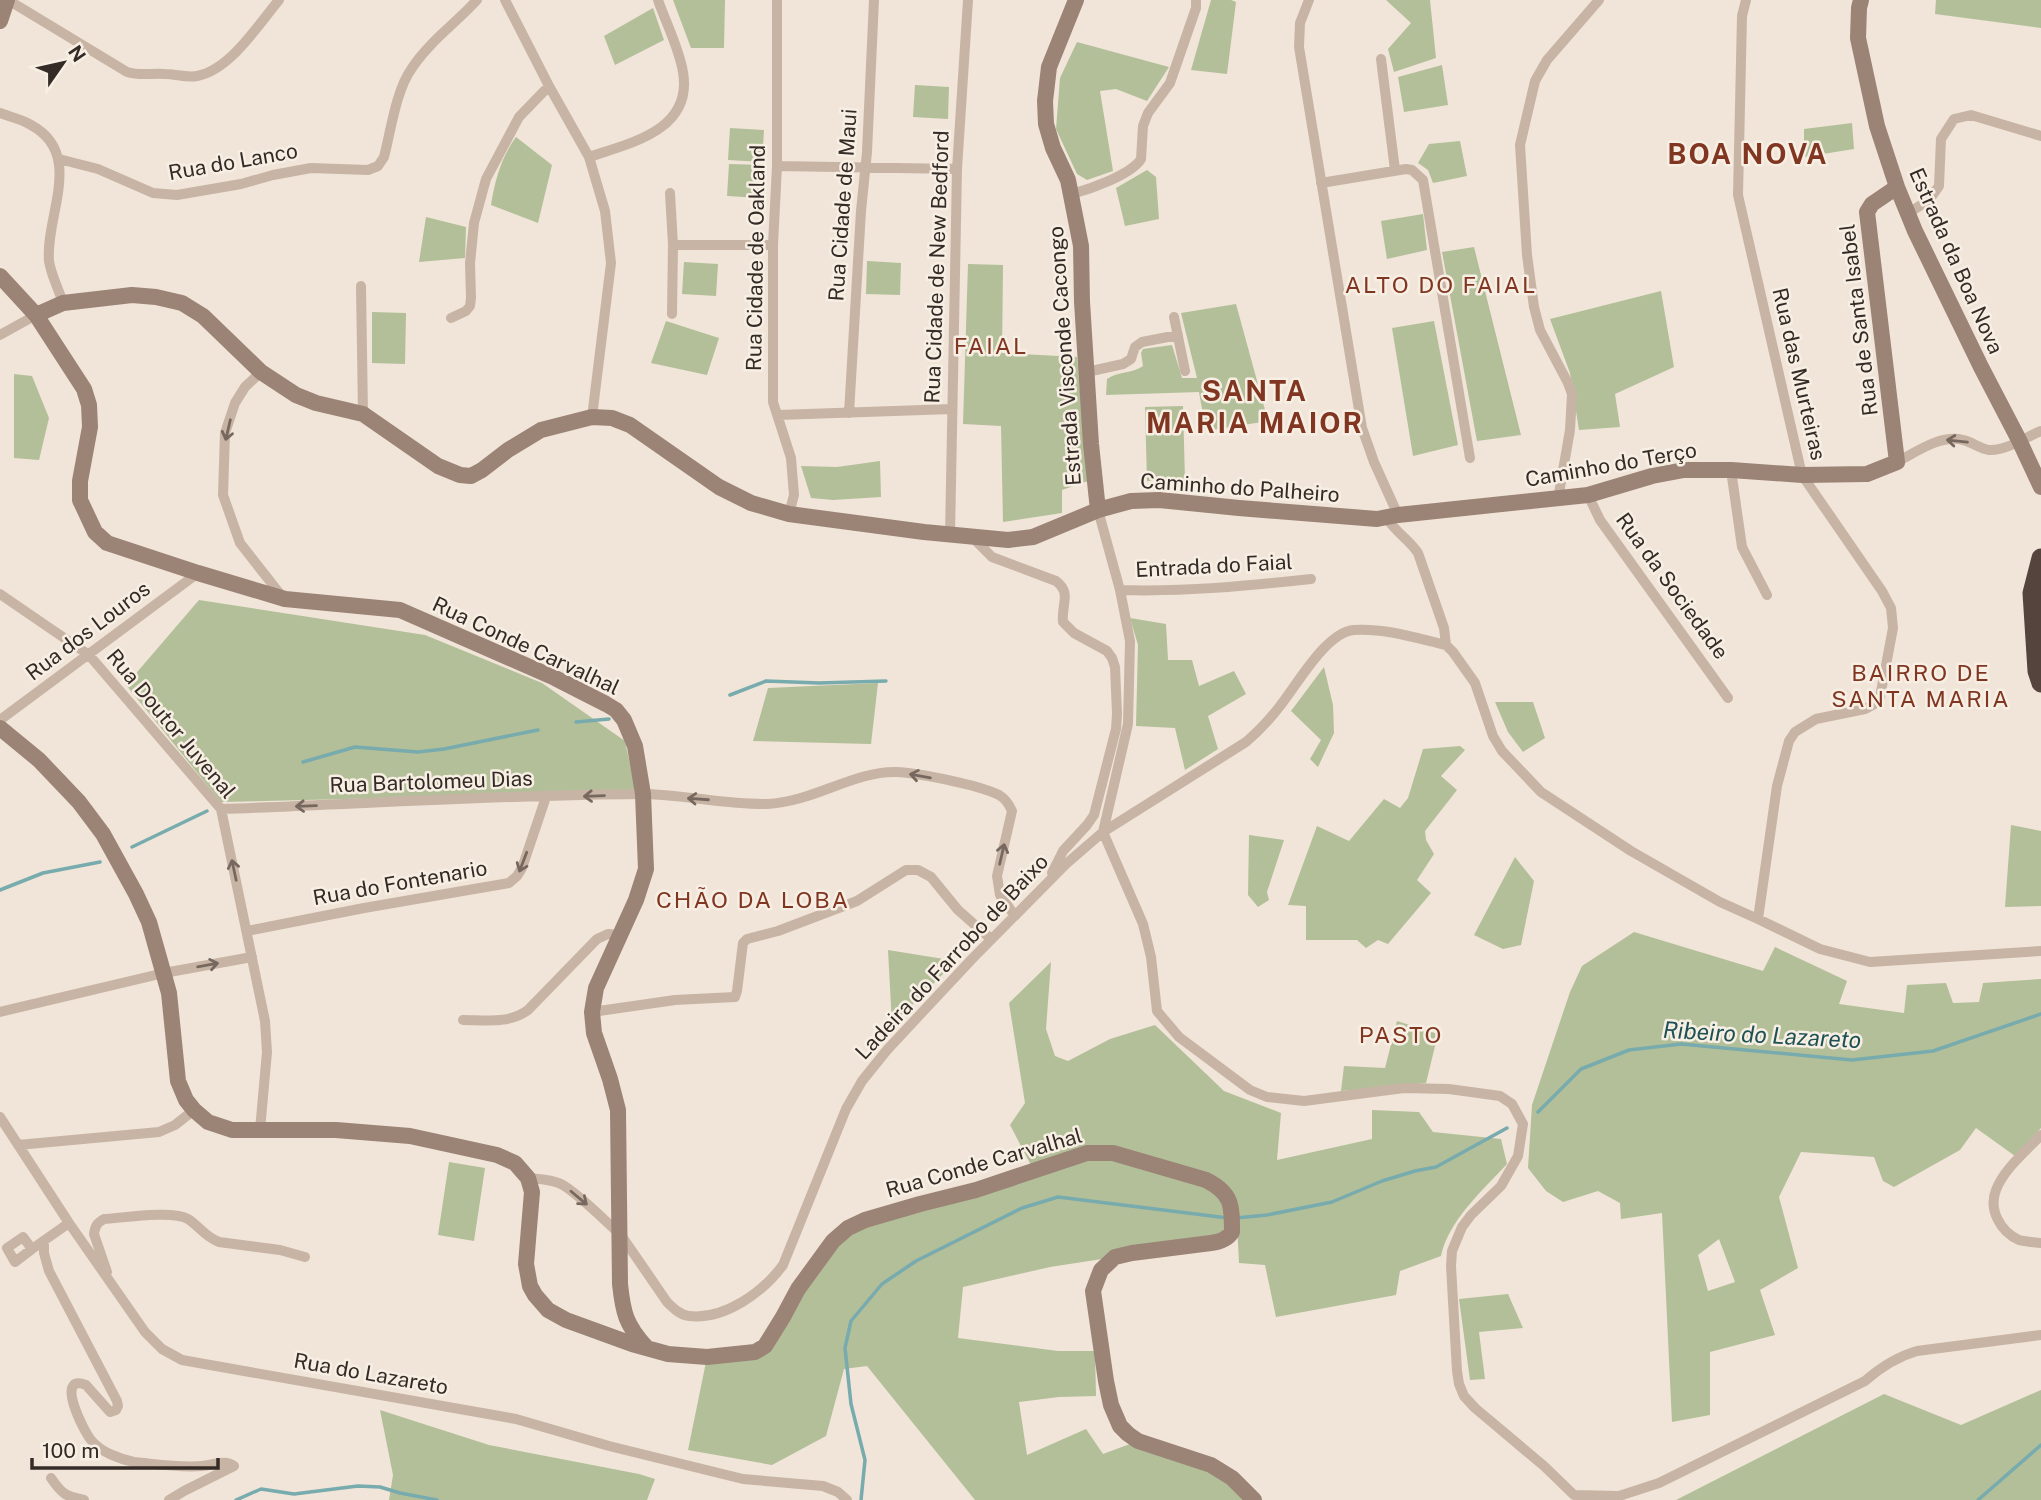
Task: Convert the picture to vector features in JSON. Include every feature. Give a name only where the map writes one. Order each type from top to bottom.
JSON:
[{"type":"highway","points":[[2041,558],[2032,593],[2037,671],[2041,683]]},
{"type":"street","points":[[0,22],[7,0],[68,34],[127,72],[187,77],[213,71],[231,57],[279,0]]},
{"type":"street","name":"Rua do Lanco","points":[[59,159],[98,169],[153,193],[177,195],[311,168],[368,170],[379,166],[384,157],[401,90],[411,68],[445,29],[477,0]]},
{"type":"street","points":[[505,0],[589,157],[605,211],[611,263],[592,417]]},
{"type":"street","points":[[589,157],[643,139],[662,128],[683,99],[685,86],[682,69],[658,0]]},
{"type":"street","name":"Rua Cidade de Oakland","points":[[777,0],[778,166],[774,245],[774,402],[794,477],[789,514]]},
{"type":"street","name":"Rua Cidade de Maui","points":[[849,413],[867,152],[874,0]]},
{"type":"street","name":"Rua Cidade de New Bedford","points":[[950,535],[957,169],[968,0]]},
{"type":"street","name":"Estrada Visconde Cacongo","points":[[1076,0],[1049,67],[1045,86],[1046,124],[1072,194],[1081,246],[1091,444],[1098,510]]},
{"type":"street","points":[[1072,194],[1124,173],[1141,159],[1143,125],[1170,83],[1178,65],[1196,8],[1196,0]]},
{"type":"street","points":[[1309,0],[1300,23],[1299,47],[1362,428],[1392,516],[1391,526],[1411,542],[1418,553],[1444,628],[1446,645],[1475,683],[1493,736],[1502,751],[1541,792],[1631,851],[1720,902],[1820,949],[1870,962],[2041,951]]},
{"type":"street","points":[[1558,499],[1570,430],[1572,394],[1540,330],[1534,307],[1527,255],[1520,145],[1535,81],[1546,60],[1599,0]]},
{"type":"street","name":"Rua das Murteiras","points":[[1746,0],[1742,16],[1738,195],[1802,475],[1882,591],[1891,608],[1893,628],[1880,696],[1876,703],[1865,709],[1816,719],[1795,732],[1789,741],[1777,786],[1758,919]]},
{"type":"street","name":"Estrada da Boa Nova","points":[[1861,0],[1858,8],[1858,38],[1877,127],[1897,187],[1981,367],[2041,487]]},
{"type":"street","points":[[1381,59],[1395,170]]},
{"type":"street","points":[[451,318],[470,306],[474,223],[485,179],[519,117],[549,86]]},
{"type":"street","points":[[0,113],[32,125],[47,139],[59,159],[60,178],[49,262],[63,303]]},
{"type":"street","points":[[1908,214],[1929,200],[1939,186],[1941,139],[1954,119],[1971,115],[2041,136]]},
{"type":"street","points":[[778,166],[957,169]]},
{"type":"street","points":[[1321,183],[1395,170],[1412,170],[1423,180],[1470,458]]},
{"type":"street","name":"Rua de Santa Isabel","points":[[1896,462],[1867,212],[1872,204],[1897,187]]},
{"type":"street","points":[[670,193],[673,245],[672,314]]},
{"type":"street","points":[[673,245],[774,245]]},
{"type":"street","name":"Rua Conde Carvalhal","points":[[0,276],[36,315],[85,388],[90,427],[80,481],[80,500],[95,531],[107,543],[285,599],[400,610],[606,704],[616,710],[631,733],[643,794],[646,869],[636,900],[596,988],[592,1012],[594,1033],[618,1110],[620,1284],[625,1318],[633,1333],[647,1349],[668,1354],[707,1357],[760,1350],[813,1268],[833,1241],[848,1228],[920,1203],[976,1191],[1072,1157],[1087,1153],[1113,1153],[1206,1180],[1223,1190],[1228,1197],[1232,1233],[1226,1239],[1211,1243],[1115,1257],[1101,1270],[1093,1291],[1111,1405],[1121,1426],[1138,1441],[1211,1465],[1232,1478],[1254,1500]]},
{"type":"street","points":[[362,286],[363,414]]},
{"type":"street","name":"Caminho do Palheiro","points":[[0,335],[63,303],[132,295],[182,303],[204,316],[261,372],[296,395],[316,403],[363,414],[438,466],[460,475],[471,476],[541,430],[592,417],[612,418],[630,425],[719,487],[751,503],[789,514],[973,538],[1008,540],[1033,537],[1098,510],[1131,501],[1159,500],[1367,519],[1392,516]]},
{"type":"street","points":[[1174,317],[1185,371]]},
{"type":"street","points":[[1087,372],[1123,364],[1131,359],[1135,347],[1142,342],[1178,335]]},
{"type":"street","points":[[261,372],[235,403],[225,433],[223,495],[240,542],[285,599]]},
{"type":"street","points":[[778,415],[952,410]]},
{"type":"street","name":"Caminho do Terço","points":[[1392,516],[1588,495],[1652,476],[1685,470],[1802,475],[1867,474],[1950,438],[1989,450],[2010,445],[2041,430]]},
{"type":"street","points":[[1731,470],[1742,547],[1767,595]]},
{"type":"street","name":"Rua da Sociedade","points":[[1588,495],[1600,520],[1728,698]]},
{"type":"street","points":[[1098,510],[1120,590],[1129,641],[1128,724],[1103,832],[1143,924],[1151,957],[1157,1011],[1179,1037],[1250,1090],[1267,1097],[1304,1101],[1404,1088],[1449,1089],[1500,1096],[1512,1104],[1522,1124],[1515,1164],[1501,1186],[1462,1227],[1452,1251],[1459,1384],[1475,1408],[1574,1495],[1619,1496],[1659,1483],[1865,1381],[1883,1366],[1906,1354],[2041,1335]]},
{"type":"street","points":[[973,538],[992,557],[1062,585],[1065,590],[1063,622],[1073,633],[1107,651],[1115,667],[1116,729],[1094,815],[1063,851],[1046,884]]},
{"type":"street","name":"Rua dos Louros","points":[[0,720],[198,573]]},
{"type":"street","name":"Entrada do Faial","points":[[1120,590],[1203,590],[1311,579]]},
{"type":"street","name":"Rua Doutor Juvenal","points":[[0,594],[89,655],[221,809],[265,1021],[267,1052],[260,1130]]},
{"type":"street","name":"Ladeira do Farrobo de Baixo","points":[[621,1235],[667,1302],[681,1314],[689,1316],[721,1311],[738,1304],[765,1286],[783,1265],[841,1121],[862,1082],[904,1031],[1066,863],[1103,832],[1247,742],[1264,726],[1324,648],[1337,637],[1351,630],[1386,631],[1446,645]]},
{"type":"street","points":[[0,727],[39,760],[79,802],[121,865],[141,903],[169,993],[178,1081],[186,1100],[200,1117],[218,1127],[232,1130],[336,1130],[410,1136],[498,1155],[515,1163],[528,1178],[532,1192],[526,1264],[530,1286],[540,1302],[557,1317],[647,1349]]},
{"type":"street","name":"Rua Bartolomeu Dias","points":[[221,809],[643,794],[764,804],[785,803],[876,773],[919,774],[987,790],[1008,802],[1012,811],[997,876],[1000,895],[1015,916]]},
{"type":"street","name":"Rua do Fontenario","points":[[247,932],[509,883],[522,868],[546,797]]},
{"type":"street","points":[[592,1012],[675,1000],[735,997],[743,943],[747,939],[778,931],[857,901],[906,870],[918,870],[931,877],[958,910],[991,939]]},
{"type":"street","points":[[463,1020],[509,1020],[520,1016],[597,939],[608,934],[619,935]]},
{"type":"street","points":[[0,1012],[164,974],[252,957]]},
{"type":"street","points":[[18,1145],[159,1132],[175,1125],[194,1110]]},
{"type":"street","name":"Rua do Lazareto","points":[[0,1117],[145,1332],[162,1349],[182,1360],[516,1419],[609,1446],[743,1479],[823,1486],[838,1492],[847,1500]]},
{"type":"street","points":[[2041,1135],[2002,1179],[1996,1190],[1994,1205],[2000,1223],[2013,1236],[2022,1241],[2041,1243]]},
{"type":"street","points":[[528,1178],[562,1184],[621,1235]]},
{"type":"street","points":[[110,1283],[94,1234],[95,1227],[104,1220],[156,1215],[179,1216],[187,1219],[210,1239],[280,1250],[305,1257]]},
{"type":"street","points":[[32,1250],[69,1223]]},
{"type":"street","points":[[44,1241],[49,1271],[117,1401],[117,1410],[110,1412],[86,1385],[81,1383],[72,1388],[74,1408],[90,1439],[98,1447],[134,1462],[200,1466],[225,1462],[234,1466],[169,1500]]},
{"type":"street","points":[[606,1335],[625,1318]]},
{"type":"street","points":[[51,1478],[66,1496],[84,1500]]},
{"type":"green space","points":[[673,0],[725,0],[724,48],[691,48]]},
{"type":"green space","points":[[1211,0],[1236,2],[1227,74],[1191,70]]},
{"type":"green space","points":[[1386,0],[1430,0],[1436,58],[1394,72],[1388,49],[1411,23]]},
{"type":"green space","points":[[1936,0],[2041,0],[2041,28],[1935,14]]},
{"type":"green space","points":[[653,8],[664,40],[615,65],[604,36]]},
{"type":"green space","points":[[1077,42],[1169,67],[1147,101],[1116,89],[1100,91],[1113,171],[1087,180],[1077,174],[1056,129],[1060,78]]},
{"type":"green space","points":[[1442,65],[1448,105],[1404,112],[1398,77]]},
{"type":"green space","points":[[915,85],[949,87],[948,119],[913,117]]},
{"type":"green space","points":[[1852,123],[1854,149],[1804,157],[1804,129]]},
{"type":"green space","points":[[730,128],[764,130],[762,162],[728,160]]},
{"type":"green space","points":[[516,137],[552,165],[538,223],[491,205],[499,170]]},
{"type":"green space","points":[[1460,141],[1467,176],[1433,183],[1428,170],[1418,163],[1429,144]]},
{"type":"green space","points":[[729,164],[763,165],[761,198],[727,196]]},
{"type":"green space","points":[[1147,170],[1156,177],[1159,219],[1125,226],[1116,188]]},
{"type":"green space","points":[[1423,214],[1427,250],[1387,259],[1381,221]]},
{"type":"green space","points":[[426,217],[466,227],[465,258],[419,262]]},
{"type":"green space","points":[[1474,247],[1521,435],[1477,441],[1442,252]]},
{"type":"green space","points":[[867,261],[901,263],[900,295],[866,294]]},
{"type":"green space","points":[[684,262],[718,264],[716,296],[682,294]]},
{"type":"green space","points":[[968,264],[1003,265],[1002,353],[1077,357],[1088,481],[1062,490],[1062,513],[1003,522],[1001,426],[963,424]]},
{"type":"green space","points":[[1661,291],[1674,367],[1615,394],[1620,427],[1579,430],[1570,373],[1550,319]]},
{"type":"green space","points":[[1236,304],[1268,421],[1206,431],[1199,392],[1106,395],[1107,379],[1143,366],[1143,349],[1172,345],[1182,378],[1197,378],[1181,313]]},
{"type":"green space","points":[[372,312],[406,313],[405,364],[372,363]]},
{"type":"green space","points":[[666,321],[719,338],[707,375],[651,363]]},
{"type":"green space","points":[[1434,321],[1458,445],[1413,456],[1392,328]]},
{"type":"green space","points":[[14,374],[32,376],[49,418],[39,460],[14,458]]},
{"type":"green space","points":[[1183,406],[1185,480],[1147,481],[1145,407]]},
{"type":"green space","points":[[880,461],[881,497],[833,500],[811,498],[801,466],[837,467]]},
{"type":"green space","points":[[199,600],[425,635],[542,683],[625,741],[636,792],[221,802],[126,685]]},
{"type":"green space","points":[[1130,618],[1166,624],[1168,660],[1192,660],[1199,686],[1234,671],[1246,694],[1208,716],[1218,749],[1185,770],[1175,728],[1136,726],[1138,645]]},
{"type":"green space","points":[[1324,667],[1333,705],[1334,733],[1318,767],[1310,759],[1321,740],[1291,711]]},
{"type":"green space","points":[[878,683],[871,744],[753,741],[768,688]]},
{"type":"green space","points":[[1495,702],[1533,702],[1545,738],[1523,752],[1508,732]]},
{"type":"green space","points":[[1460,746],[1465,750],[1441,776],[1457,790],[1425,831],[1426,840],[1434,854],[1417,880],[1431,893],[1388,944],[1378,940],[1366,948],[1357,940],[1306,940],[1306,906],[1288,905],[1317,826],[1349,841],[1384,799],[1400,808],[1408,798],[1423,749]]},
{"type":"green space","points":[[2011,825],[2041,831],[2041,906],[2005,907]]},
{"type":"green space","points":[[1249,835],[1284,840],[1267,892],[1269,900],[1258,907],[1248,895]]},
{"type":"green space","points":[[1515,857],[1534,881],[1521,945],[1503,949],[1474,935]]},
{"type":"green space","points":[[1634,932],[1763,971],[1775,947],[1847,981],[1839,1004],[1904,1013],[1907,985],[1946,983],[1953,1003],[1979,1002],[1983,983],[2041,979],[2041,1128],[2015,1156],[1976,1128],[1960,1150],[1894,1187],[1883,1181],[1874,1157],[1801,1152],[1779,1197],[1798,1268],[1760,1290],[1775,1335],[1710,1352],[1710,1415],[1672,1422],[1662,1213],[1621,1219],[1620,1203],[1598,1191],[1563,1202],[1546,1191],[1528,1168],[1532,1105],[1570,992],[1582,966]],"holes":[[[1719,1239],[1735,1282],[1708,1291],[1698,1255]]]},
{"type":"green space","points":[[888,950],[956,961],[892,1025]]},
{"type":"green space","points":[[1051,962],[1046,1029],[1055,1056],[1068,1061],[1110,1039],[1155,1025],[1224,1091],[1281,1113],[1277,1160],[1372,1139],[1372,1110],[1419,1112],[1433,1132],[1501,1139],[1507,1164],[1459,1218],[1441,1256],[1400,1271],[1396,1295],[1276,1317],[1265,1265],[1239,1263],[1236,1202],[1232,1232],[1115,1257],[1050,1267],[963,1287],[958,1338],[1058,1351],[1095,1351],[1096,1396],[1019,1402],[1027,1455],[1086,1429],[1103,1454],[1138,1441],[1211,1465],[1254,1500],[975,1500],[867,1366],[844,1369],[826,1436],[772,1465],[688,1450],[707,1357],[755,1352],[848,1228],[1032,1167],[1010,1125],[1025,1103],[1009,1003]]},
{"type":"green space","points":[[1397,1021],[1438,1034],[1426,1083],[1341,1091],[1344,1066],[1385,1068]]},
{"type":"green space","points":[[449,1162],[485,1168],[474,1241],[438,1235]]},
{"type":"green space","points":[[1508,1294],[1523,1328],[1479,1332],[1485,1379],[1470,1380],[1459,1299]]},
{"type":"green space","points":[[2041,1390],[2041,1500],[1676,1500],[1884,1394],[1961,1425]]},
{"type":"green space","points":[[380,1410],[489,1445],[655,1479],[647,1500],[389,1500],[393,1475]]},
{"type":"waterway","points":[[730,695],[766,681],[886,681]]},
{"type":"waterway","points":[[576,722],[609,719]]},
{"type":"waterway","points":[[303,762],[355,747],[418,752],[538,730]]},
{"type":"waterway","points":[[132,847],[207,811]]},
{"type":"waterway","points":[[0,890],[43,873],[100,862]]},
{"type":"waterway","name":"Ribeiro do Lazareto","points":[[1538,1112],[1581,1069],[1629,1050],[1681,1044],[1852,1060],[1933,1051],[2041,1014]]},
{"type":"waterway","name":"Ribeiro do Lazareto","points":[[1236,1218],[1267,1215],[1332,1202],[1382,1181],[1436,1167],[1507,1128]]},
{"type":"waterway","name":"Ribeiro do Lazareto","points":[[861,1500],[865,1460],[851,1404],[845,1348],[851,1321],[882,1284],[916,1261],[1022,1208],[1058,1197],[1228,1218]]},
{"type":"waterway","name":"Ribeiro do Lazareto","points":[[1978,1500],[2041,1445]]},
{"type":"waterway","name":"Ribeiro do Lazareto","points":[[236,1500],[261,1489],[294,1494],[358,1486],[380,1487],[437,1500]]},
{"type":"district","name":"BOA NOVA","points":[[1748,154]]},
{"type":"district","name":"ALTO DO FAIAL","points":[[1441,285]]},
{"type":"district","name":"FAIAL","points":[[991,346]]},
{"type":"district","name":"SANTA MARIA MAIOR","points":[[1255,407]]},
{"type":"district","name":"BAIRRO DE SANTA MARIA","points":[[1921,686]]},
{"type":"district","name":"CHÃO DA LOBA","points":[[753,900]]},
{"type":"district","name":"PASTO","points":[[1401,1035]]}]
